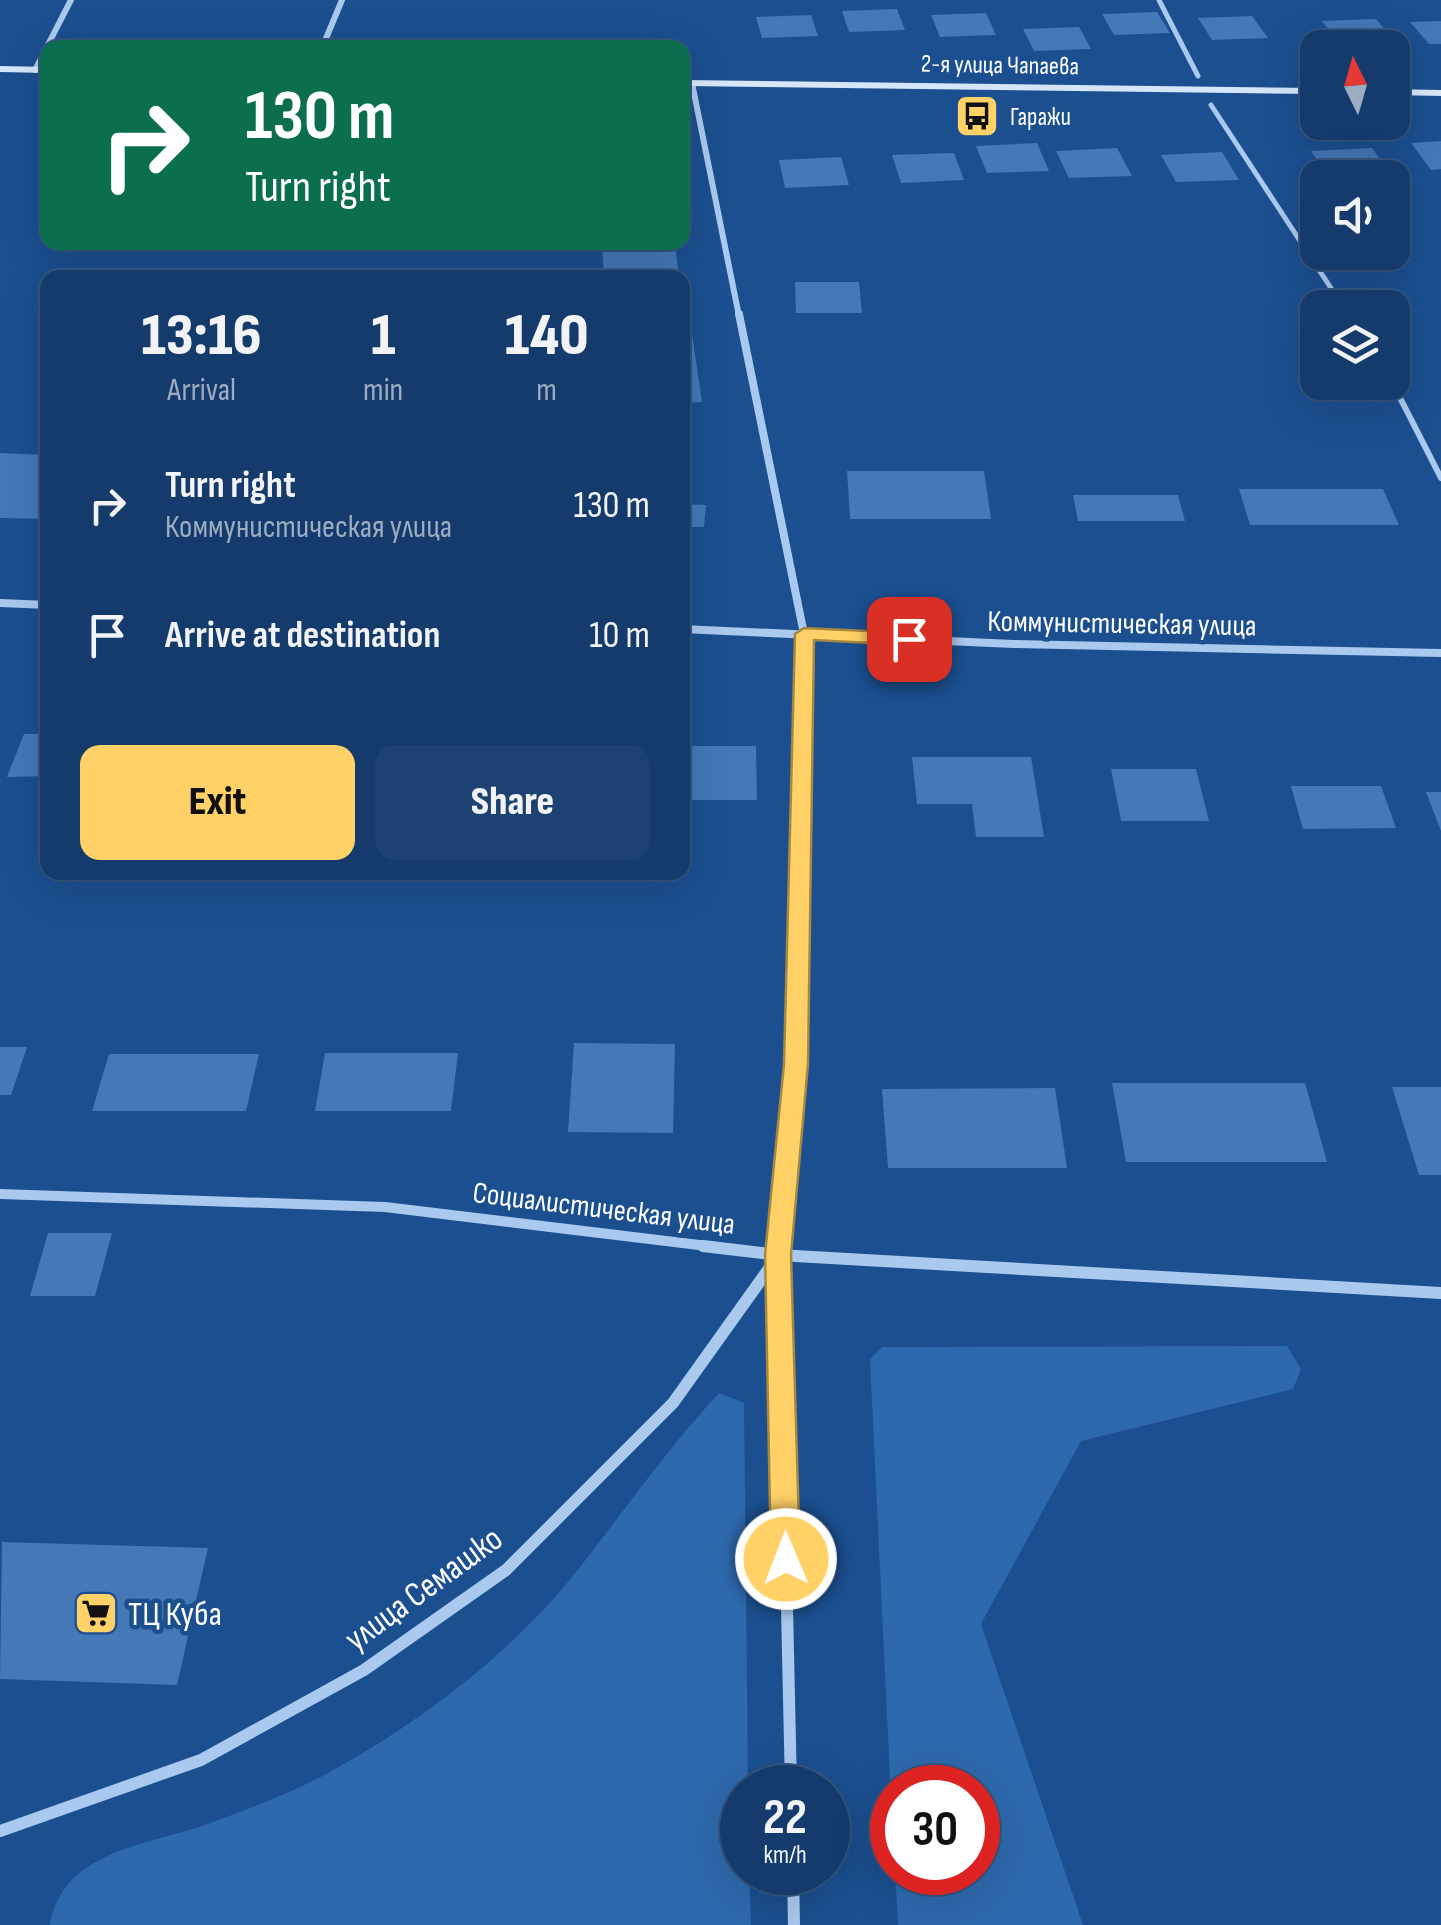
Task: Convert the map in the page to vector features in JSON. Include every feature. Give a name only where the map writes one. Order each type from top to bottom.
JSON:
[{"type":"main road","points":[[0,69],[40,70]]},
{"type":"main road","name":"2-я улица Чапаева","points":[[690,83],[1300,91]]},
{"type":"main road","points":[[1410,92],[1441,93]]},
{"type":"street","points":[[54,40],[71,0]]},
{"type":"street","points":[[325,40],[342,0]]},
{"type":"street","points":[[690,97],[804,634],[796,1064],[778,1255],[790,1765]]},
{"type":"street","points":[[0,603],[40,605]]},
{"type":"street","name":"Коммунистическая улица","points":[[690,629],[1013,644],[1441,652]]},
{"type":"street","name":"Социалистическая улица","points":[[0,1194],[385,1207],[778,1255],[1441,1293]]},
{"type":"street","name":"улица Семашко","points":[[0,1831],[201,1760],[364,1670],[506,1570],[673,1403],[778,1255]]},
{"type":"street","points":[[793,1895],[794,1925]]},
{"type":"lane","points":[[1159,0],[1198,76]]},
{"type":"lane","points":[[1211,105],[1332,290]]},
{"type":"lane","points":[[1401,400],[1441,478]]},
{"type":"shaded area","points":[[1287,1346],[1301,1369],[1293,1389],[1081,1441],[981,1624],[1083,1925],[898,1925],[896,1895],[1000,1895],[1000,1765],[889,1765],[870,1359],[882,1347]]},
{"type":"shaded area","points":[[719,1393],[744,1403],[748,1765],[720,1765],[720,1895],[750,1895],[751,1925],[50,1925],[58,1900],[71,1881],[89,1866],[305,1785],[403,1727],[466,1681],[552,1601]]},
{"type":"building","points":[[897,9],[905,30],[849,32],[842,11]]},
{"type":"building","points":[[1157,12],[1170,33],[1114,35],[1102,14]]},
{"type":"building","points":[[986,13],[996,35],[940,37],[931,15]]},
{"type":"building","points":[[811,15],[818,36],[762,38],[756,17]]},
{"type":"building","points":[[1252,16],[1268,38],[1212,40],[1198,18]]},
{"type":"building","points":[[1376,19],[1385,30],[1329,30],[1322,21]]},
{"type":"building","points":[[1441,21],[1441,44],[1429,44],[1410,22]]},
{"type":"building","points":[[1079,27],[1091,49],[1034,51],[1023,29]]},
{"type":"building","points":[[1441,141],[1441,169],[1431,170],[1411,143]]},
{"type":"building","points":[[1037,143],[1049,171],[987,173],[976,146]]},
{"type":"building","points":[[1117,148],[1132,176],[1069,178],[1056,151]]},
{"type":"building","points":[[1372,148],[1381,160],[1317,160],[1311,151]]},
{"type":"building","points":[[1222,152],[1239,180],[1176,182],[1161,155]]},
{"type":"building","points":[[954,153],[964,180],[901,183],[892,155]]},
{"type":"building","points":[[841,157],[849,185],[785,188],[779,160]]},
{"type":"building","points":[[602,250],[676,250],[678,270],[604,270]]},
{"type":"building","points":[[795,282],[859,282],[862,313],[796,313]]},
{"type":"building","points":[[691,327],[702,402],[690,403]]},
{"type":"building","points":[[0,453],[40,455],[40,519],[0,518]]},
{"type":"building","points":[[847,471],[984,471],[991,519],[850,519]]},
{"type":"building","points":[[1239,489],[1383,489],[1399,525],[1250,525]]},
{"type":"building","points":[[1073,495],[1178,495],[1185,521],[1078,521]]},
{"type":"building","points":[[690,504],[706,505],[704,527],[690,527]]},
{"type":"building","points":[[24,734],[40,734],[40,776],[7,777]]},
{"type":"building","points":[[690,746],[756,746],[757,800],[690,800]]},
{"type":"building","points":[[912,757],[1031,757],[1044,837],[976,837],[972,804],[917,804]]},
{"type":"building","points":[[1111,769],[1196,769],[1209,821],[1121,821]]},
{"type":"building","points":[[1291,786],[1381,786],[1396,828],[1303,829]]},
{"type":"building","points":[[1426,792],[1441,792],[1441,831]]},
{"type":"building","points":[[574,1043],[675,1044],[673,1133],[568,1132]]},
{"type":"building","points":[[0,1047],[27,1047],[11,1095],[0,1095]]},
{"type":"building","points":[[325,1053],[458,1053],[451,1111],[315,1111]]},
{"type":"building","points":[[109,1054],[259,1054],[246,1111],[92,1111]]},
{"type":"building","points":[[1112,1083],[1305,1083],[1327,1162],[1126,1162]]},
{"type":"building","points":[[1392,1087],[1441,1087],[1441,1175],[1419,1175]]},
{"type":"building","points":[[1055,1088],[1067,1168],[888,1168],[882,1089]]},
{"type":"building","points":[[48,1233],[112,1233],[95,1296],[30,1296]]},
{"type":"building","name":"ТЦ Куба","points":[[2,1542],[208,1548],[177,1685],[0,1679]]},
{"type":"place","name":"Гаражи","points":[[977,116]]},
{"type":"place","name":"ТЦ Куба","points":[[96,1613]]},
{"type":"route","points":[[786,1559],[778,1255],[796,1064],[804,634],[909,639]]}]
